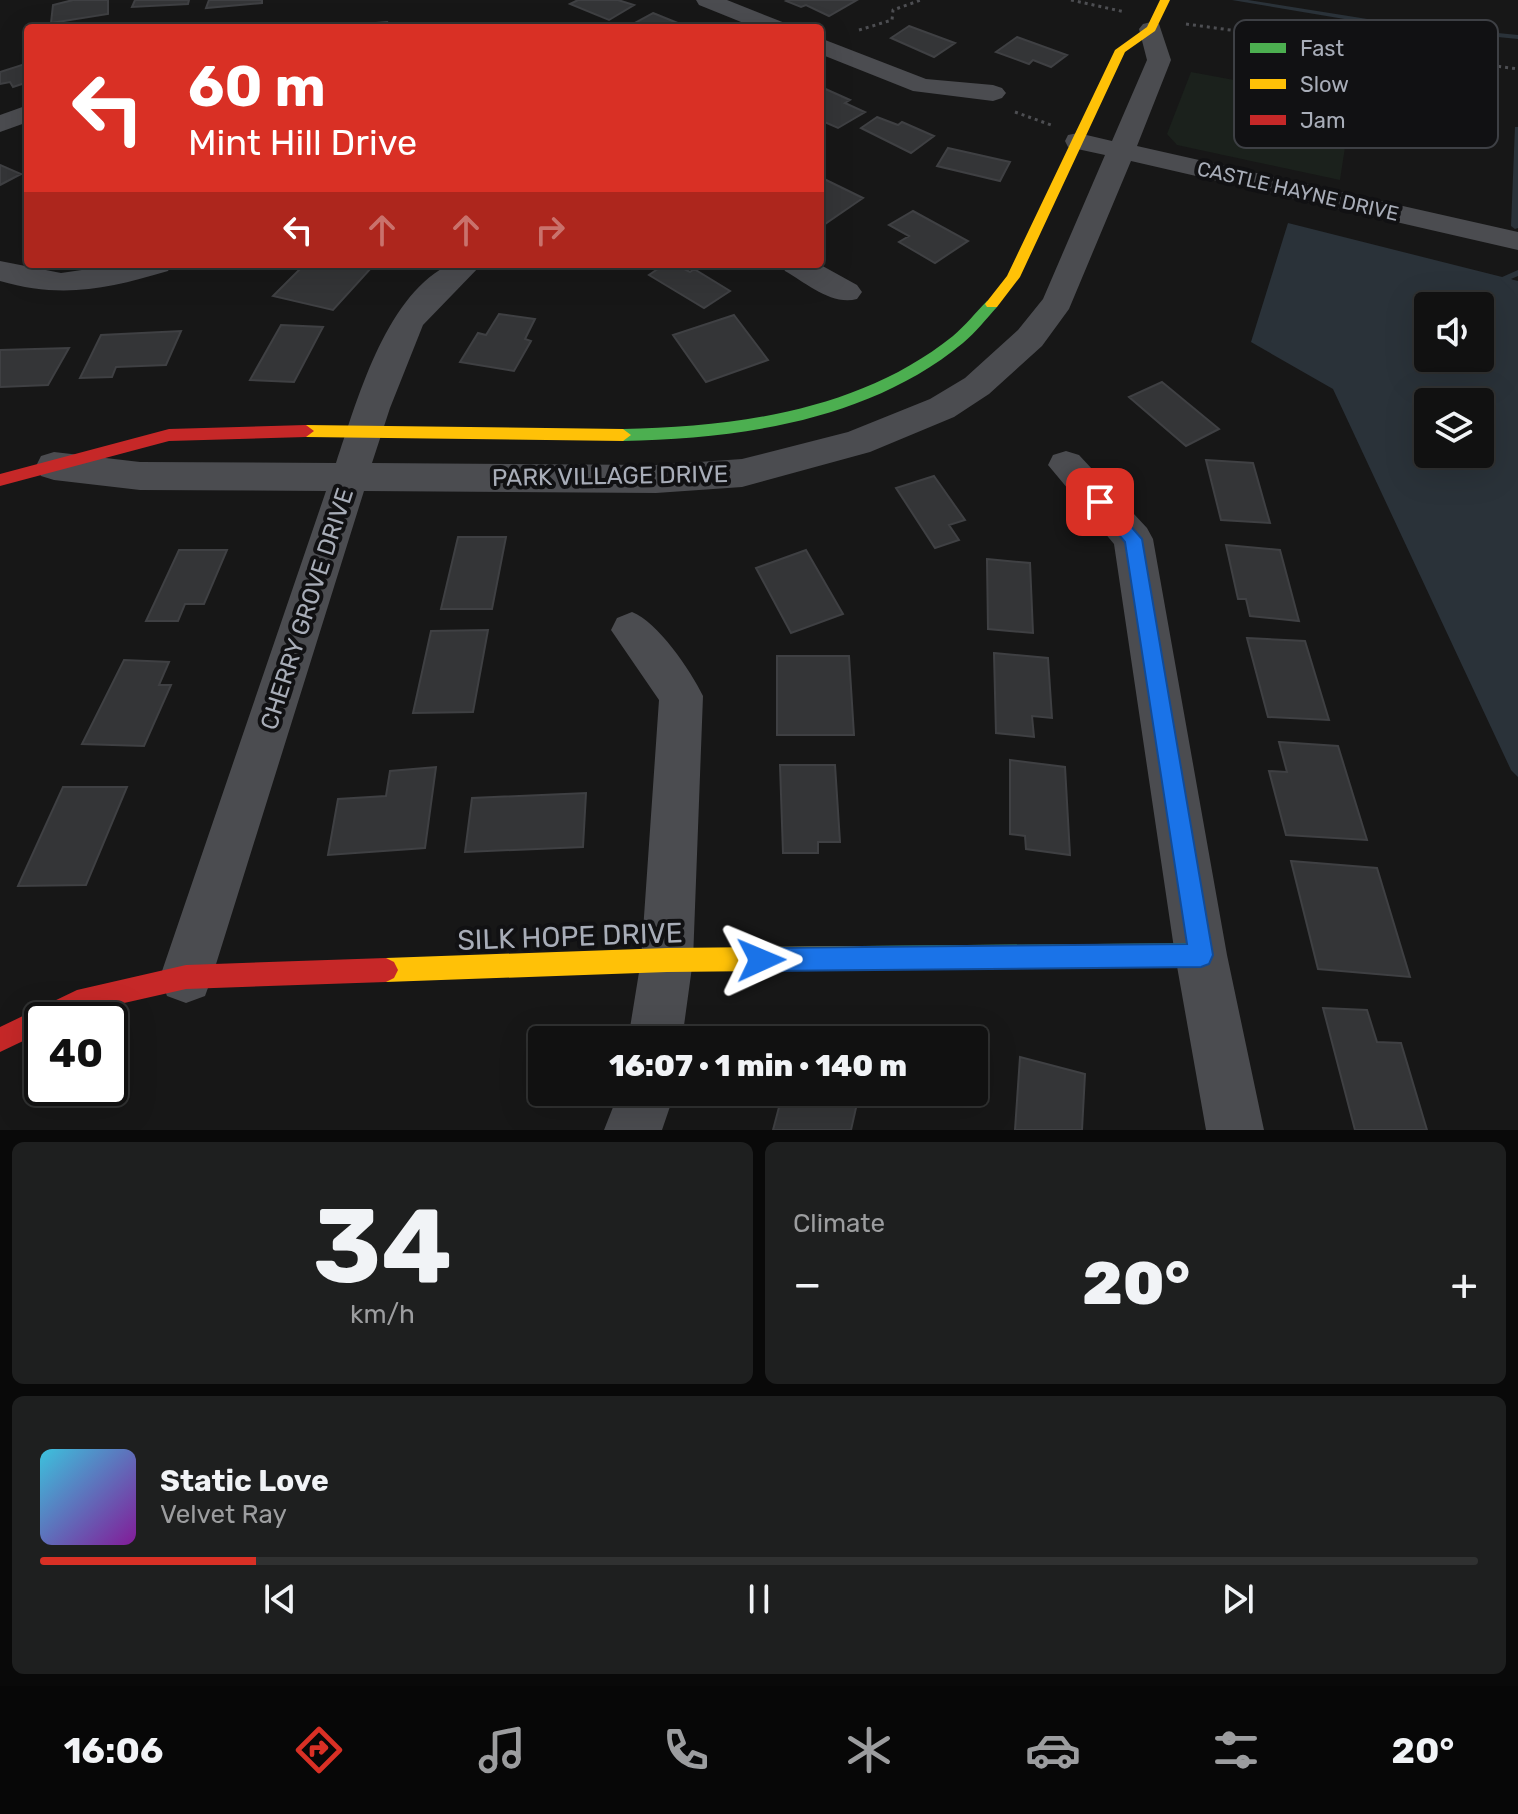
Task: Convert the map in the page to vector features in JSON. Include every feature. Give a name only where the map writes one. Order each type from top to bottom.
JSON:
[{"type":"street","points":[[707,0],[767,24]]},
{"type":"street","name":"PARK VILLAGE DRIVE","points":[[0,480],[169,435],[364,430],[672,435],[777,421],[872,390],[911,371],[949,346],[994,304],[1013,277],[1068,134],[1120,50],[1158,16]]},
{"type":"street","name":"PARK VILLAGE DRIVE","points":[[54,466],[140,476],[656,479],[742,473],[857,443],[915,421],[977,386],[1030,338],[1058,302],[1159,60],[1158,16]]},
{"type":"street","points":[[824,49],[922,86],[993,93]]},
{"type":"street","points":[[0,124],[24,115]]},
{"type":"street","name":"CASTLE HAYNE DRIVE","points":[[1068,134],[1122,151],[1518,241]]},
{"type":"street","points":[[0,271],[56,283],[97,282],[144,268]]},
{"type":"street","name":"CHERRY GROVE DRIVE","points":[[186,977],[364,430],[408,321],[437,289],[462,268]]},
{"type":"street","points":[[803,268],[846,292]]},
{"type":"street","points":[[1066,465],[1133,539],[1201,955],[1235,1130]]},
{"type":"street","points":[[632,630],[681,696],[667,960],[657,1026]]},
{"type":"street","name":"SILK HOPE DRIVE","points":[[0,1040],[77,1002],[186,977],[667,960],[1201,955]]},
{"type":"street","points":[[633,1130],[642,1106]]},
{"type":"path","points":[[824,48],[865,27],[892,20],[893,10],[921,0]]},
{"type":"path","points":[[1071,0],[1234,27]]},
{"type":"path","points":[[1498,66],[1518,69]]},
{"type":"path","points":[[993,93],[1015,113],[1068,134]]},
{"type":"shaded area","points":[[1191,72],[1234,80],[1234,148],[1345,148],[1340,180],[1177,145],[1167,134]]},
{"type":"shaded area","points":[[1288,223],[1518,281],[1518,777],[1511,770],[1333,389],[1251,342]]},
{"type":"building","points":[[73,0],[108,0],[108,14],[51,23],[53,5]]},
{"type":"building","points":[[135,0],[189,0],[188,4],[132,7]]},
{"type":"building","points":[[209,0],[262,0],[262,3],[206,8]]},
{"type":"building","points":[[578,0],[618,0],[634,5],[609,20],[570,4]]},
{"type":"building","points":[[788,0],[857,0],[829,16]]},
{"type":"building","points":[[653,13],[680,24],[633,24]]},
{"type":"building","points":[[909,26],[955,43],[934,57],[891,38]]},
{"type":"building","points":[[1017,37],[1067,55],[1051,67],[1033,60],[1029,64],[996,52]]},
{"type":"building","points":[[24,64],[24,83],[13,87],[10,82],[0,84],[0,72]]},
{"type":"building","points":[[824,88],[850,100],[845,103],[865,112],[838,128],[824,122]]},
{"type":"building","points":[[877,117],[898,125],[902,122],[934,136],[911,153],[861,128]]},
{"type":"building","points":[[948,148],[1010,162],[1000,181],[937,166]]},
{"type":"building","points":[[0,165],[21,174],[0,185]]},
{"type":"building","points":[[824,179],[863,198],[824,225]]},
{"type":"building","points":[[913,211],[968,241],[935,263],[899,242],[909,236],[889,225]]},
{"type":"building","points":[[301,268],[371,268],[333,310],[273,296]]},
{"type":"building","points":[[659,268],[682,268],[690,272],[694,269],[730,291],[704,308],[649,275]]},
{"type":"building","points":[[499,314],[535,319],[525,339],[531,341],[514,371],[460,362],[478,333],[486,335]]},
{"type":"building","points":[[734,315],[768,360],[706,382],[673,335]]},
{"type":"building","points":[[281,325],[323,327],[294,382],[250,380]]},
{"type":"building","points":[[181,331],[166,365],[116,367],[112,377],[80,378],[101,335]]},
{"type":"building","points":[[69,348],[48,385],[0,387],[0,350]]},
{"type":"building","points":[[1162,382],[1219,429],[1186,446],[1129,397]]},
{"type":"building","points":[[1206,460],[1253,463],[1270,523],[1221,520]]},
{"type":"building","points":[[934,476],[965,520],[949,525],[959,540],[935,548],[896,488]]},
{"type":"building","points":[[458,537],[506,537],[492,609],[441,609]]},
{"type":"building","points":[[1226,545],[1280,550],[1299,621],[1250,616],[1246,599],[1238,599]]},
{"type":"building","points":[[179,550],[227,550],[204,604],[185,604],[178,621],[146,621]]},
{"type":"building","points":[[806,550],[843,614],[791,633],[756,568]]},
{"type":"building","points":[[987,559],[1030,563],[1033,633],[988,629]]},
{"type":"building","points":[[488,630],[473,712],[413,713],[431,631]]},
{"type":"building","points":[[1247,638],[1305,641],[1329,720],[1268,717]]},
{"type":"building","points":[[994,653],[1048,658],[1052,718],[1032,716],[1034,737],[996,733]]},
{"type":"building","points":[[777,656],[849,656],[854,735],[777,735]]},
{"type":"building","points":[[124,660],[169,662],[159,685],[171,685],[144,746],[82,744]]},
{"type":"building","points":[[1279,742],[1338,746],[1367,840],[1286,835],[1269,771],[1287,772]]},
{"type":"building","points":[[1010,760],[1065,767],[1070,855],[1026,849],[1025,836],[1010,834]]},
{"type":"building","points":[[780,765],[835,765],[840,842],[818,842],[818,853],[783,853]]},
{"type":"building","points":[[436,767],[425,848],[328,855],[338,799],[386,796],[390,771]]},
{"type":"building","points":[[63,787],[127,787],[86,885],[18,886]]},
{"type":"building","points":[[586,793],[583,847],[465,852],[472,798]]},
{"type":"building","points":[[1291,861],[1377,868],[1410,977],[1318,969]]},
{"type":"building","points":[[1323,1008],[1367,1010],[1377,1042],[1401,1043],[1427,1130],[1355,1130]]},
{"type":"building","points":[[1020,1057],[1085,1074],[1082,1130],[1015,1130]]},
{"type":"building","points":[[779,1106],[856,1106],[851,1130],[773,1130]]},
{"type":"waterway","points":[[1235,0],[1361,20]]},
{"type":"waterway","points":[[1498,35],[1518,37]]},
{"type":"waterway","points":[[1515,226],[1518,129]]},
{"type":"waterway","points":[[1518,273],[1505,278],[1518,292]]},
{"type":"traffic: fast","points":[[623,435],[720,430],[824,408],[873,390],[919,367],[959,338],[992,304]]},
{"type":"traffic: fast","points":[[860,958],[1201,955]]},
{"type":"traffic: slow","points":[[992,304],[1013,277],[1120,50],[1151,29],[1165,0]]},
{"type":"traffic: slow","points":[[306,431],[623,435]]},
{"type":"traffic: slow","points":[[386,970],[667,960],[860,958]]},
{"type":"traffic: jam","points":[[0,480],[169,435],[306,431]]},
{"type":"traffic: jam","points":[[0,1040],[77,1002],[186,977],[386,970]]},
{"type":"route","points":[[761,960],[1201,955],[1133,539],[1100,502]]}]
